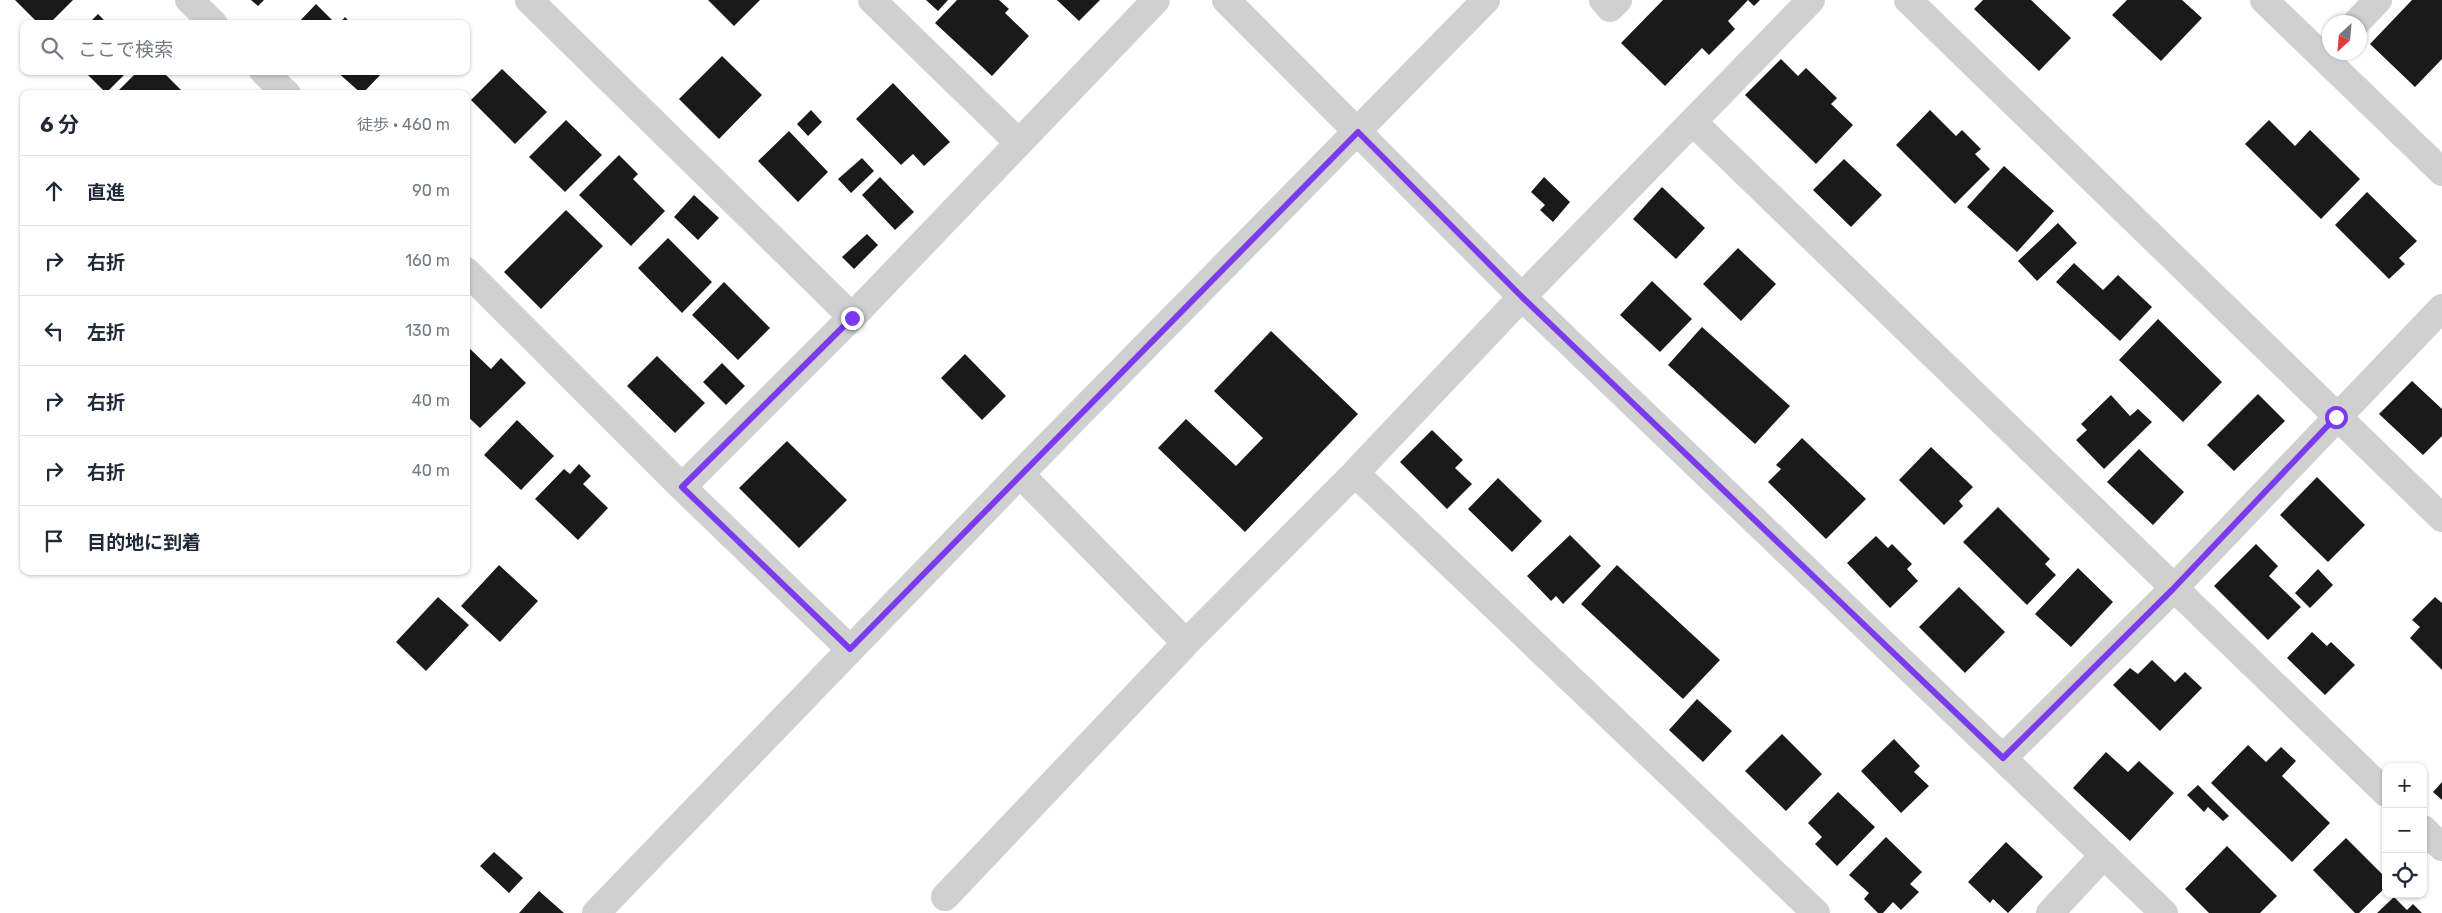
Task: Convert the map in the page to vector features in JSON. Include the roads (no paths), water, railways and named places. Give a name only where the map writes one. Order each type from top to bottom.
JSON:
[{"type":"street","points":[[189,0],[210,20]]},
{"type":"street","points":[[529,0],[852,318]]},
{"type":"street","points":[[872,0],[1018,142]]},
{"type":"street","points":[[682,487],[852,318],[1018,142],[1156,0]]},
{"type":"street","points":[[1226,0],[1522,297],[2164,913]]},
{"type":"street","points":[[596,913],[1020,474],[1486,0]]},
{"type":"street","points":[[1602,0],[1610,8],[1618,0]]},
{"type":"street","points":[[945,897],[1186,643],[1355,473],[1522,297],[1694,123],[1811,0]]},
{"type":"street","points":[[1908,0],[2442,518]]},
{"type":"street","points":[[2264,0],[2322,51]]},
{"type":"street","points":[[2364,15],[2378,0]]},
{"type":"street","points":[[2332,60],[2442,172]]},
{"type":"street","points":[[267,75],[283,90]]},
{"type":"street","points":[[1694,123],[2173,589],[2382,789]]},
{"type":"street","points":[[470,274],[682,487],[850,649]]},
{"type":"street","points":[[2003,758],[2173,589],[2442,308]]},
{"type":"street","points":[[1355,473],[1816,913]]},
{"type":"street","points":[[1020,474],[1186,643]]},
{"type":"street","points":[[2427,833],[2442,847]]},
{"type":"street","points":[[2050,913],[2104,855]]}]
